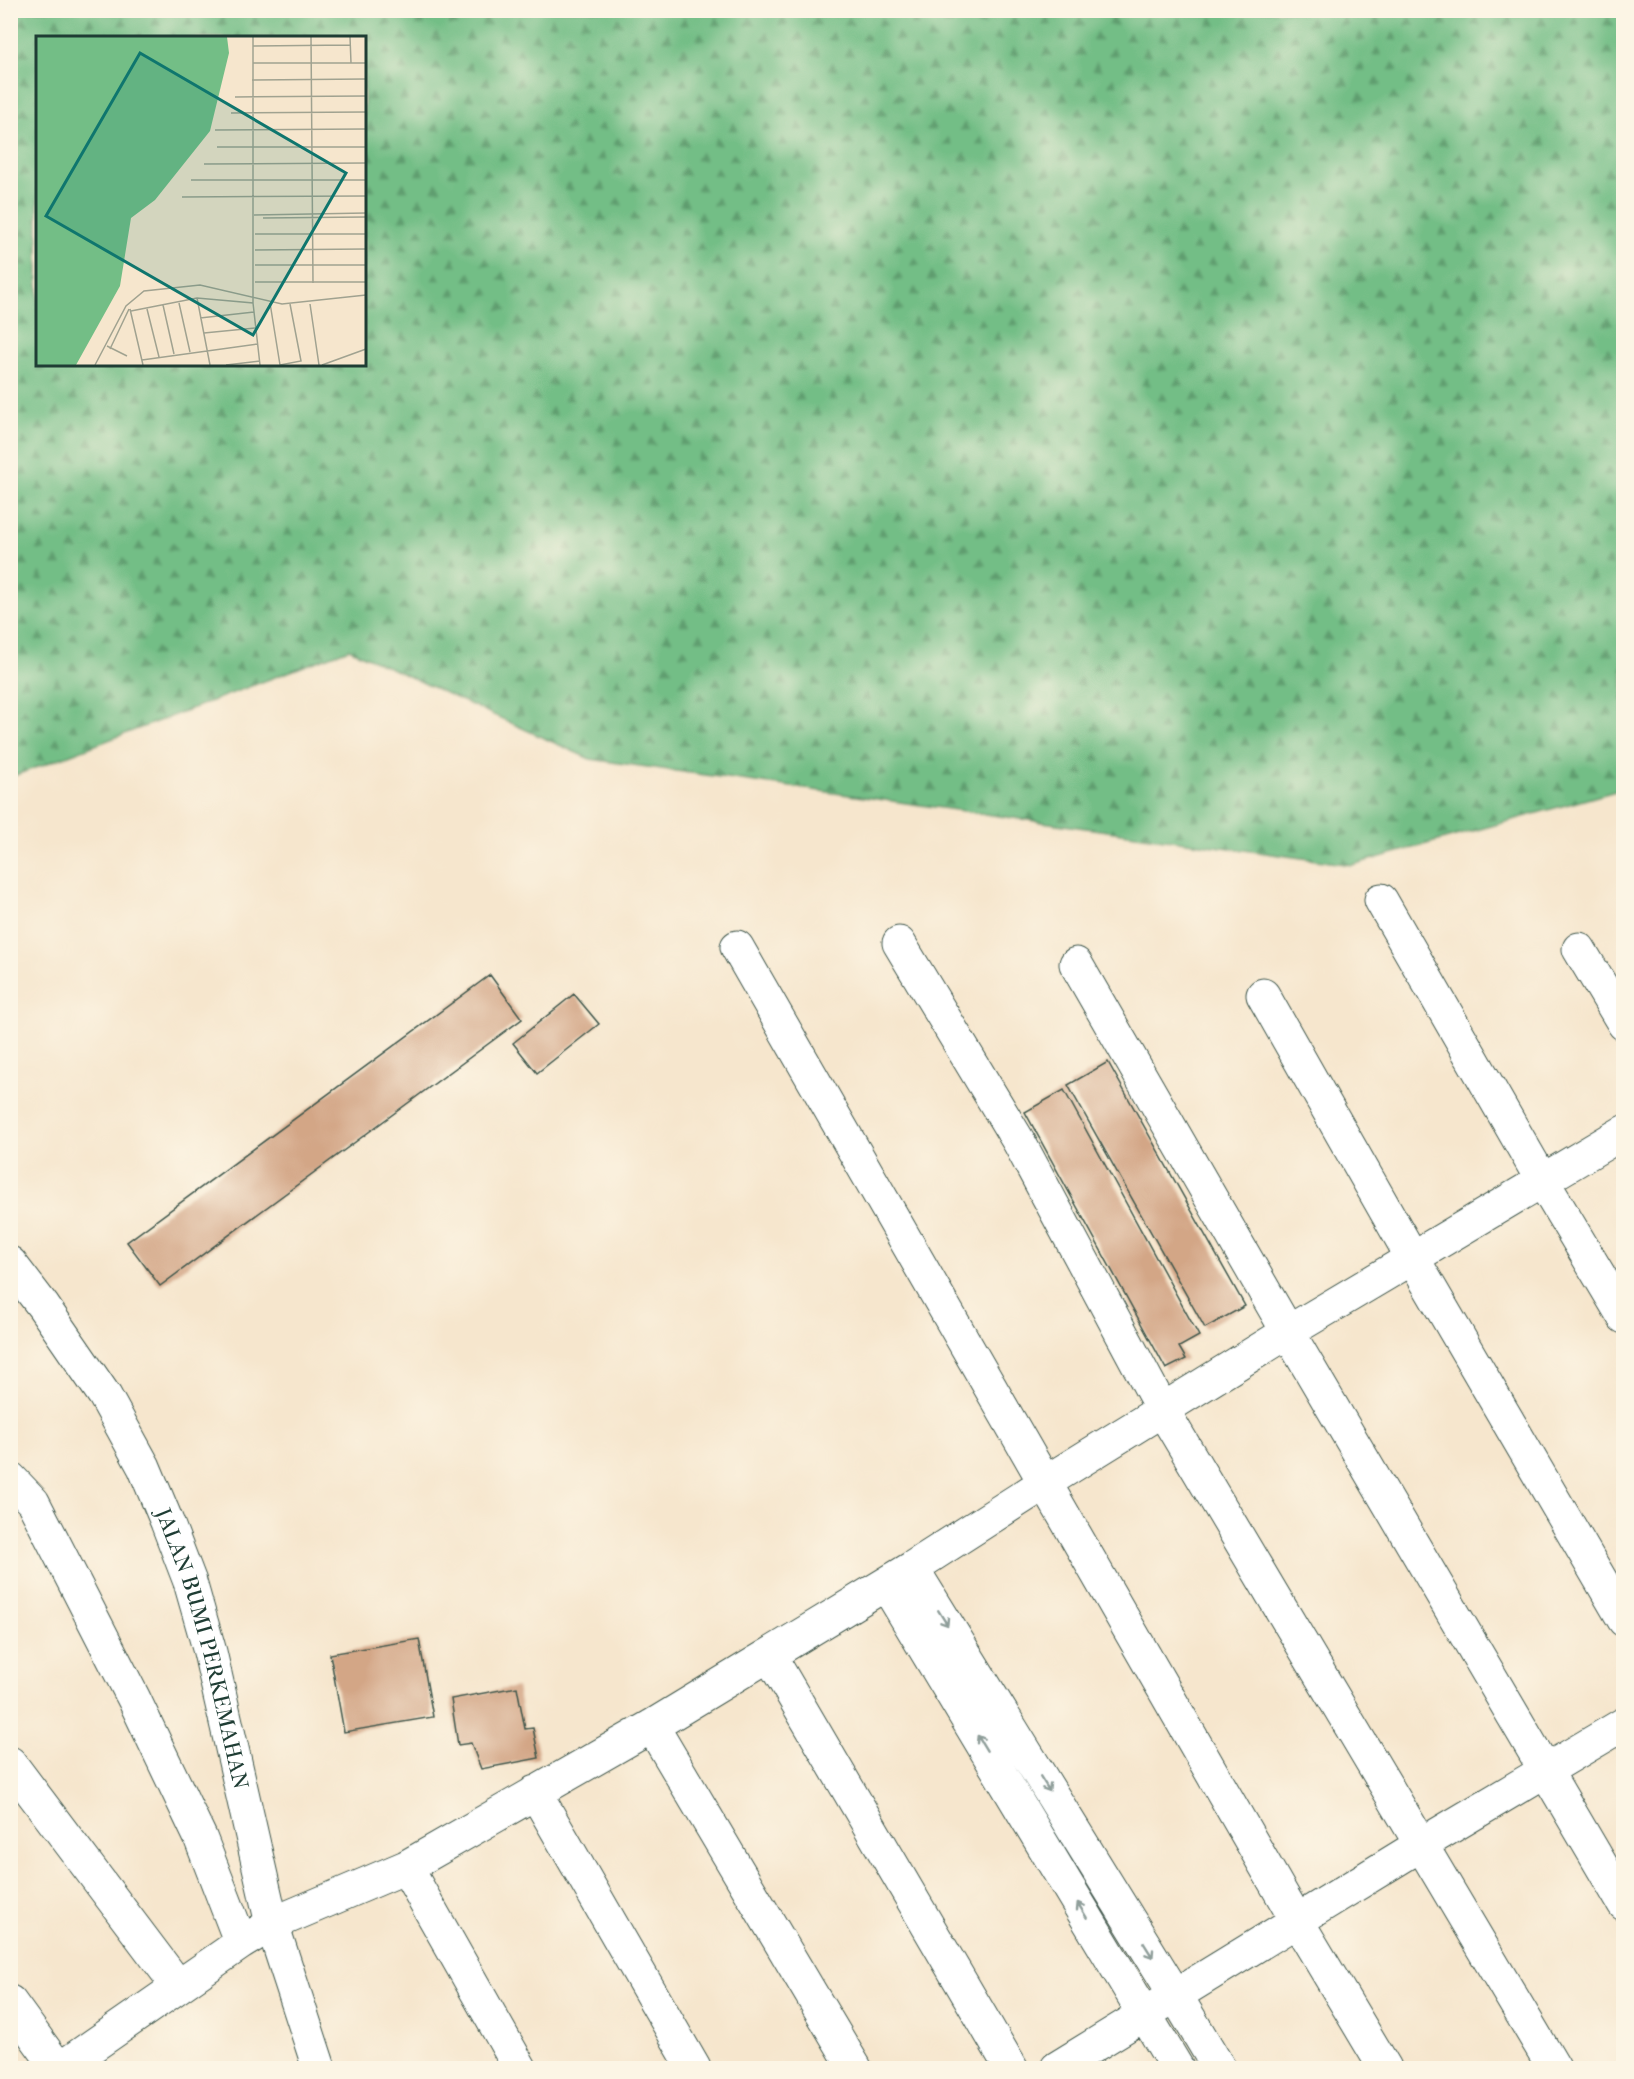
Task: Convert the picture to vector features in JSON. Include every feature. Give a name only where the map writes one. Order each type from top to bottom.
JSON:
[{"type":"street","points":[[1381,900],[1623,1317]]},
{"type":"street","points":[[899,943],[1019,1142],[1162,1409],[1554,2068]]},
{"type":"street","points":[[737,947],[1297,1921],[1385,2068]]},
{"type":"street","points":[[1579,949],[1623,1024]]},
{"type":"street","points":[[1077,964],[1288,1332],[1623,1904]]},
{"type":"street","points":[[1263,995],[1623,1620]]},
{"type":"street","points":[[10,2002],[59,2068],[272,1924],[406,1867],[651,1726],[770,1656],[1288,1332],[1623,1132]]},
{"type":"street","name":"JALAN BUMI PERKEMAHAN","points":[[10,1263],[43,1306],[105,1396],[144,1467],[167,1522],[190,1582],[210,1652],[272,1924],[319,2068]]},
{"type":"street","points":[[10,1478],[22,1511],[134,1699],[200,1837],[241,1943]]},
{"type":"street","points":[[899,1576],[1176,1996],[1219,2068]]},
{"type":"street","points":[[899,1576],[1177,2068]]},
{"type":"street","points":[[770,1656],[1011,2068]]},
{"type":"street","points":[[1057,2068],[1422,1844],[1623,1724]]},
{"type":"street","points":[[651,1726],[855,2068]]},
{"type":"street","points":[[10,1763],[178,1986]]},
{"type":"street","points":[[535,1792],[694,2068]]},
{"type":"street","points":[[406,1867],[520,2068]]},
{"type":"green space","points":[[11,10],[1623,11],[1623,789],[1352,865],[590,759],[349,649],[11,777]]},
{"type":"building","points":[[490,975],[522,1019],[160,1286],[127,1242]]},
{"type":"building","points":[[574,994],[599,1024],[537,1073],[513,1043]]},
{"type":"building","points":[[1108,1062],[1245,1306],[1205,1328],[1068,1085]]},
{"type":"building","points":[[1064,1090],[1199,1336],[1179,1347],[1186,1359],[1166,1369],[1025,1112]]},
{"type":"building","points":[[419,1639],[433,1717],[344,1732],[330,1654]]},
{"type":"building","points":[[517,1687],[525,1729],[533,1728],[539,1758],[481,1769],[471,1743],[458,1745],[451,1699]]}]
